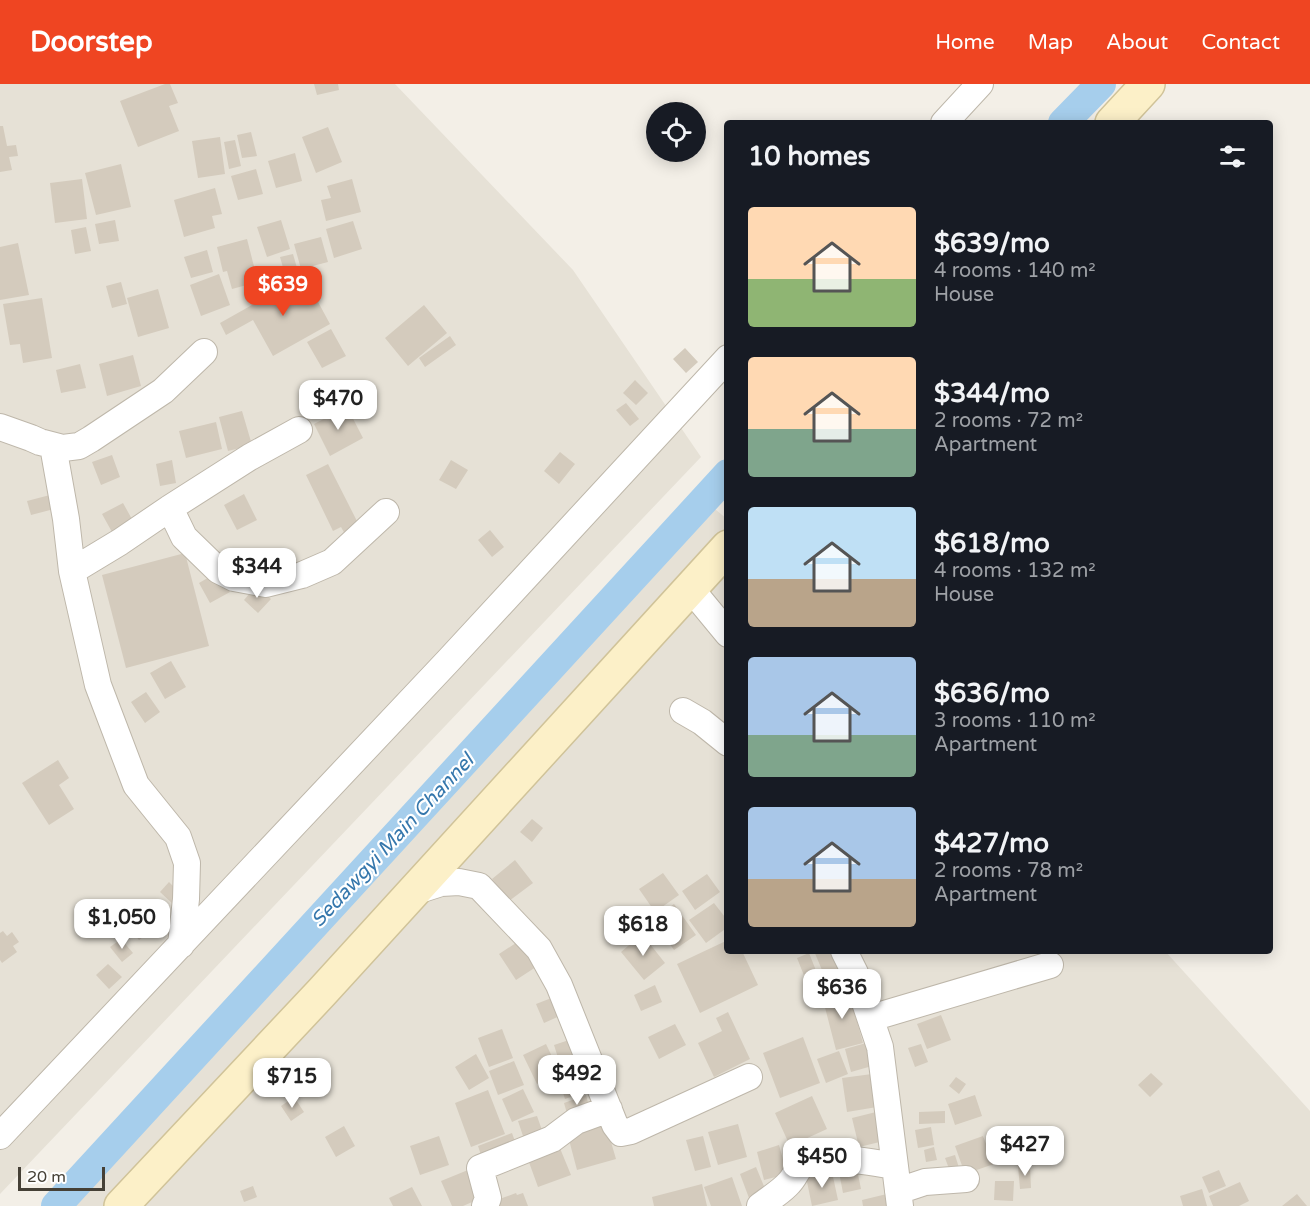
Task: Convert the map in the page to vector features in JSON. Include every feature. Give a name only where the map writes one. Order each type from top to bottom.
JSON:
[{"type":"street","points":[[947,120],[980,84]]},
{"type":"street","points":[[1115,120],[1148,84]]},
{"type":"street","points":[[0,427],[53,446],[63,448],[79,446],[163,391],[204,352]]},
{"type":"street","points":[[0,1136],[448,661],[724,362]]},
{"type":"street","points":[[72,571],[250,457],[298,430]]},
{"type":"street","points":[[53,446],[66,519],[72,571],[98,685],[136,785],[178,837],[187,863],[181,945]]},
{"type":"street","points":[[170,508],[184,537],[218,570],[234,578],[266,584],[302,575],[332,562],[386,512]]},
{"type":"street","points":[[121,1206],[322,992],[724,552]]},
{"type":"street","points":[[690,588],[724,629]]},
{"type":"street","points":[[683,711],[702,722],[724,740]]},
{"type":"street","points":[[413,892],[441,883],[459,882],[479,886],[539,949],[559,985],[615,1125],[621,1133],[631,1131],[749,1077]]},
{"type":"street","points":[[846,954],[855,973],[880,1047],[899,1199],[925,1182],[966,1179]]},
{"type":"street","points":[[871,1018],[1050,965]]},
{"type":"street","points":[[485,1206],[488,1198],[480,1168],[552,1139],[576,1121],[609,1109]]},
{"type":"street","points":[[760,1206],[789,1183],[802,1165],[818,1158],[847,1159],[895,1166]]},
{"type":"shaded area","points":[[0,84],[395,84],[573,270],[701,457],[0,1194]]},
{"type":"shaded area","points":[[704,500],[724,517],[724,954],[1168,954],[1310,1111],[1310,1206],[44,1206]]},
{"type":"building","points":[[170,84],[178,103],[169,106],[179,131],[138,147],[120,101]]},
{"type":"building","points":[[314,84],[338,84],[339,90],[317,95]]},
{"type":"building","points":[[0,126],[3,126],[7,146],[16,145],[18,156],[9,157],[12,170],[0,172]]},
{"type":"building","points":[[328,127],[342,162],[316,173],[302,137]]},
{"type":"building","points":[[251,132],[257,156],[242,158],[237,135]]},
{"type":"building","points":[[220,137],[225,174],[198,178],[192,141]]},
{"type":"building","points":[[235,140],[241,166],[229,169],[224,142]]},
{"type":"building","points":[[295,153],[302,181],[276,188],[268,161]]},
{"type":"building","points":[[121,164],[131,207],[96,215],[85,173]]},
{"type":"building","points":[[256,169],[263,194],[238,200],[231,176]]},
{"type":"building","points":[[82,179],[87,219],[55,223],[50,183]]},
{"type":"building","points":[[352,179],[361,212],[326,221],[321,200],[331,198],[327,186]]},
{"type":"building","points":[[215,188],[222,214],[212,216],[215,228],[184,237],[174,200]]},
{"type":"building","points":[[115,220],[119,241],[99,244],[95,224]]},
{"type":"building","points":[[281,220],[290,249],[267,257],[257,227]]},
{"type":"building","points":[[353,221],[362,249],[334,258],[326,229]]},
{"type":"building","points":[[86,227],[91,251],[75,254],[71,230]]},
{"type":"building","points":[[321,237],[328,262],[301,269],[294,244]]},
{"type":"building","points":[[247,239],[258,282],[232,289],[227,271],[223,272],[217,247]]},
{"type":"building","points":[[18,243],[29,295],[0,300],[0,247]]},
{"type":"building","points":[[207,250],[213,272],[191,278],[184,257]]},
{"type":"building","points":[[293,254],[297,268],[284,271],[280,257]]},
{"type":"building","points":[[278,267],[285,281],[271,287],[264,273]]},
{"type":"building","points":[[219,274],[230,305],[201,316],[190,285]]},
{"type":"building","points":[[304,276],[330,324],[273,356],[253,320],[226,335],[220,323]]},
{"type":"building","points":[[121,282],[127,304],[112,308],[106,286]]},
{"type":"building","points":[[158,289],[169,328],[138,337],[127,298]]},
{"type":"building","points":[[42,298],[52,358],[23,363],[20,344],[10,345],[3,304]]},
{"type":"building","points":[[424,305],[447,333],[408,366],[385,338]]},
{"type":"building","points":[[331,329],[346,356],[322,368],[307,342]]},
{"type":"building","points":[[450,336],[456,345],[425,367],[419,358]]},
{"type":"building","points":[[685,348],[698,362],[686,373],[673,359]]},
{"type":"building","points":[[133,355],[141,386],[107,396],[99,364]]},
{"type":"building","points":[[80,364],[86,388],[61,393],[56,370]]},
{"type":"building","points":[[635,380],[648,393],[636,405],[623,393]]},
{"type":"building","points":[[626,403],[639,419],[630,426],[616,410]]},
{"type":"building","points":[[347,407],[363,438],[330,456],[314,424]]},
{"type":"building","points":[[242,411],[252,445],[228,451],[219,417]]},
{"type":"building","points":[[216,422],[222,449],[186,458],[179,431]]},
{"type":"building","points":[[560,452],[575,464],[559,484],[544,471]]},
{"type":"building","points":[[112,455],[120,477],[101,485],[92,462]]},
{"type":"building","points":[[172,460],[176,483],[160,486],[156,464]]},
{"type":"building","points":[[451,460],[468,470],[456,489],[439,480]]},
{"type":"building","points":[[328,464],[360,527],[345,534],[341,527],[333,531],[306,475]]},
{"type":"building","points":[[244,494],[257,520],[237,530],[224,505]]},
{"type":"building","points":[[50,495],[54,509],[31,515],[27,501]]},
{"type":"building","points":[[123,503],[133,521],[112,532],[102,514]]},
{"type":"building","points":[[490,530],[504,547],[492,557],[478,540]]},
{"type":"building","points":[[185,553],[209,646],[126,668],[102,575]]},
{"type":"building","points":[[218,572],[230,592],[210,603],[199,583]]},
{"type":"building","points":[[256,586],[271,599],[258,613],[244,600]]},
{"type":"building","points":[[171,661],[186,687],[165,699],[150,673]]},
{"type":"building","points":[[146,692],[160,712],[145,723],[131,702]]},
{"type":"building","points":[[58,760],[69,778],[59,785],[74,809],[49,825],[22,783]]},
{"type":"building","points":[[532,819],[543,828],[532,842],[520,832]]},
{"type":"building","points":[[515,860],[533,883],[509,901],[492,879]]},
{"type":"building","points":[[663,873],[679,895],[655,912],[639,889]]},
{"type":"building","points":[[707,874],[720,892],[695,910],[682,891]]},
{"type":"building","points":[[169,882],[183,896],[174,905],[160,892]]},
{"type":"building","points":[[155,901],[169,913],[159,924],[146,912]]},
{"type":"building","points":[[714,903],[724,916],[724,930],[706,943],[689,920]]},
{"type":"building","points":[[674,904],[696,935],[674,950],[652,919]]},
{"type":"building","points":[[138,920],[147,934],[139,940],[129,927]]},
{"type":"building","points":[[3,931],[7,936],[12,932],[19,942],[13,946],[17,952],[2,963],[0,933]]},
{"type":"building","points":[[642,934],[665,963],[644,980],[621,952]]},
{"type":"building","points":[[121,939],[133,953],[122,962],[110,947]]},
{"type":"building","points":[[522,939],[539,965],[516,980],[499,954]]},
{"type":"building","points":[[724,942],[724,954],[743,954],[758,985],[700,1013],[677,964]]},
{"type":"building","points":[[809,954],[821,983],[809,988],[797,958]]},
{"type":"building","points":[[815,954],[838,954],[847,974],[827,982]]},
{"type":"building","points":[[108,964],[122,977],[109,989],[96,975]]},
{"type":"building","points":[[655,985],[662,1002],[641,1011],[634,995]]},
{"type":"building","points":[[848,989],[863,1043],[836,1050],[822,996]]},
{"type":"building","points":[[554,997],[562,1015],[544,1023],[536,1004]]},
{"type":"building","points":[[728,1012],[750,1059],[714,1077],[698,1043],[722,1031],[716,1018]]},
{"type":"building","points":[[941,1015],[951,1040],[927,1049],[917,1024]]},
{"type":"building","points":[[675,1024],[686,1045],[659,1059],[648,1037]]},
{"type":"building","points":[[502,1029],[513,1058],[489,1067],[478,1038]]},
{"type":"building","points":[[803,1037],[820,1083],[780,1098],[763,1053]]},
{"type":"building","points":[[569,1040],[577,1062],[561,1067],[554,1045]]},
{"type":"building","points":[[866,1043],[872,1066],[851,1072],[845,1049]]},
{"type":"building","points":[[546,1044],[560,1073],[537,1084],[523,1055]]},
{"type":"building","points":[[921,1044],[928,1062],[915,1067],[908,1048]]},
{"type":"building","points":[[839,1051],[848,1074],[826,1083],[817,1059]]},
{"type":"building","points":[[476,1054],[489,1078],[469,1090],[455,1067]]},
{"type":"building","points":[[514,1061],[524,1085],[498,1095],[489,1071]]},
{"type":"building","points":[[575,1069],[584,1092],[565,1099],[557,1075]]},
{"type":"building","points":[[1151,1073],[1163,1084],[1150,1097],[1138,1085]]},
{"type":"building","points":[[872,1074],[877,1107],[847,1112],[842,1078]]},
{"type":"building","points":[[956,1077],[966,1084],[959,1094],[949,1086]]},
{"type":"building","points":[[523,1089],[534,1112],[512,1122],[502,1099]]},
{"type":"building","points":[[488,1090],[505,1134],[471,1147],[455,1103]]},
{"type":"building","points":[[586,1095],[590,1110],[568,1117],[564,1103]]},
{"type":"building","points":[[975,1095],[982,1116],[955,1125],[948,1104]]},
{"type":"building","points":[[812,1096],[827,1129],[790,1146],[775,1113]]},
{"type":"building","points":[[294,1097],[304,1112],[291,1121],[281,1106]]},
{"type":"building","points":[[880,1111],[888,1140],[859,1147],[852,1118]]},
{"type":"building","points":[[945,1111],[945,1123],[919,1124],[919,1112]]},
{"type":"building","points":[[537,1116],[543,1133],[524,1139],[518,1121]]},
{"type":"building","points":[[738,1124],[747,1157],[718,1165],[708,1132]]},
{"type":"building","points":[[606,1125],[616,1159],[577,1170],[568,1136]]},
{"type":"building","points":[[344,1126],[355,1146],[336,1157],[325,1137]]},
{"type":"building","points":[[931,1127],[934,1145],[918,1148],[915,1130]]},
{"type":"building","points":[[512,1133],[517,1147],[483,1161],[478,1146]]},
{"type":"building","points":[[439,1136],[449,1165],[420,1175],[410,1146]]},
{"type":"building","points":[[703,1136],[711,1167],[695,1171],[686,1140]]},
{"type":"building","points":[[983,1136],[994,1164],[965,1174],[955,1146]]},
{"type":"building","points":[[557,1141],[571,1175],[538,1187],[526,1154]]},
{"type":"building","points":[[779,1145],[787,1174],[764,1180],[757,1152]]},
{"type":"building","points":[[934,1147],[937,1160],[926,1162],[924,1150]]},
{"type":"building","points":[[955,1155],[960,1171],[951,1174],[945,1158]]},
{"type":"building","points":[[1018,1166],[1030,1166],[1031,1188],[1020,1189]]},
{"type":"building","points":[[756,1167],[766,1191],[749,1198],[740,1174]]},
{"type":"building","points":[[857,1169],[861,1189],[843,1193],[839,1172]]},
{"type":"building","points":[[468,1170],[479,1199],[463,1206],[452,1206],[441,1181]]},
{"type":"building","points":[[1219,1170],[1226,1186],[1209,1193],[1202,1177]]},
{"type":"building","points":[[832,1172],[838,1200],[812,1206],[806,1177]]},
{"type":"building","points":[[732,1177],[742,1206],[711,1206],[704,1187]]},
{"type":"building","points":[[995,1181],[1014,1181],[1013,1201],[994,1200]]},
{"type":"building","points":[[1240,1182],[1249,1201],[1239,1206],[1213,1206],[1209,1196]]},
{"type":"building","points":[[702,1184],[707,1206],[654,1206],[652,1197]]},
{"type":"building","points":[[253,1186],[257,1197],[244,1202],[240,1191]]},
{"type":"building","points":[[412,1187],[422,1206],[393,1206],[389,1198]]},
{"type":"building","points":[[1202,1189],[1207,1206],[1183,1206],[1180,1196]]},
{"type":"building","points":[[516,1193],[517,1195],[523,1193],[528,1206],[493,1206],[491,1202]]},
{"type":"building","points":[[891,1193],[894,1206],[863,1206],[862,1200]]},
{"type":"building","points":[[1297,1194],[1307,1206],[1282,1206]]},
{"type":"waterway","name":"Sedawgyi Main Channel","points":[[1066,120],[1101,84]]},
{"type":"waterway","name":"Sedawgyi Main Channel","points":[[56,1206],[724,478]]}]
